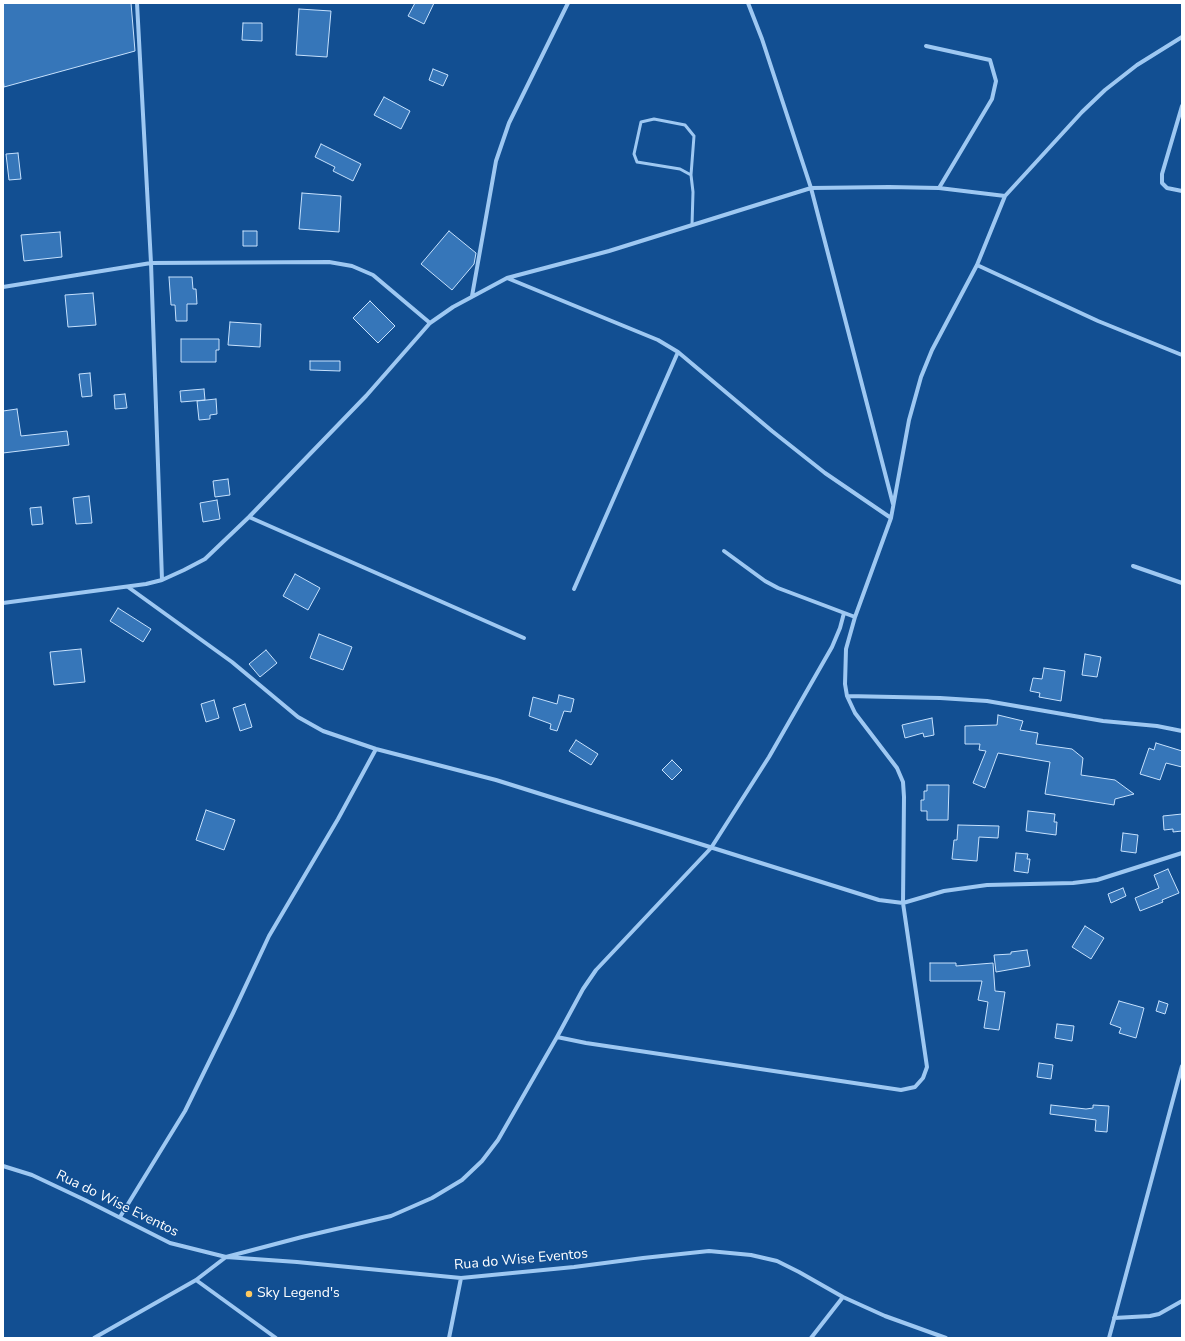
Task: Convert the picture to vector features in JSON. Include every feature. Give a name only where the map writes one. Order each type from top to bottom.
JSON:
[{"type":"street","points":[[137,3],[151,263],[162,580]]},
{"type":"street","points":[[472,296],[496,161],[509,124],[568,3]]},
{"type":"street","points":[[748,3],[762,39],[811,188],[894,506]]},
{"type":"street","points":[[557,1037],[586,1043],[901,1090],[915,1087],[923,1078],[927,1067],[904,903],[903,782],[897,768],[855,713],[847,696],[845,684],[846,649],[855,617],[891,518],[909,420],[921,376],[932,350],[977,264],[1005,196],[1082,112],[1105,90],[1137,65],[1182,37]]},
{"type":"street","points":[[926,46],[990,60],[996,81],[992,99],[939,188]]},
{"type":"street","points":[[1182,106],[1162,174],[1162,183],[1167,188],[1182,191]]},
{"type":"street","points":[[3,603],[146,584],[162,580],[205,559],[249,517],[366,396],[430,323],[472,296],[506,278],[609,251],[811,188],[939,188],[1005,196]]},
{"type":"street","points":[[3,287],[151,263],[329,262],[352,266],[373,275],[430,323]]},
{"type":"street","points":[[977,264],[1098,321],[1182,355]]},
{"type":"street","points":[[506,278],[658,340],[678,352],[772,431],[825,473],[891,518]]},
{"type":"street","points":[[574,589],[678,352]]},
{"type":"street","points":[[249,517],[524,638]]},
{"type":"street","points":[[724,551],[765,581],[778,588],[855,617]]},
{"type":"street","points":[[1132,566],[1182,584]]},
{"type":"street","points":[[127,587],[232,662],[298,717],[322,731],[376,749],[496,780],[879,900],[904,903],[944,890],[987,885],[1073,883],[1096,880],[1182,853]]},
{"type":"street","points":[[94,1338],[196,1280],[226,1257],[391,1216],[432,1198],[462,1180],[482,1161],[498,1140],[583,990],[596,970],[711,848],[768,757],[828,652],[840,628],[844,613]]},
{"type":"street","points":[[847,696],[940,698],[987,701],[1104,721],[1157,726],[1182,731]]},
{"type":"street","points":[[120,1217],[184,1110],[233,1013],[268,936],[338,819],[376,749]]},
{"type":"street","points":[[1109,1338],[1182,1066]]},
{"type":"street","name":"Rua do Wise Eventos","points":[[3,1166],[32,1176],[120,1217],[170,1243],[226,1257],[297,1262],[461,1278],[574,1267],[709,1251],[751,1255],[777,1261],[843,1297],[885,1316],[946,1338]]},
{"type":"street","points":[[448,1338],[461,1278]]},
{"type":"street","points":[[196,1280],[276,1338]]},
{"type":"street","points":[[811,1338],[843,1297]]},
{"type":"street","points":[[1114,1318],[1159,1314],[1182,1301]]},
{"type":"lane","points":[[691,176],[680,169],[637,162],[634,154],[641,122],[654,119],[685,125],[694,136],[691,176],[693,192],[692,225]]},
{"type":"building","points":[[3,3],[131,3],[135,51],[4,87]]},
{"type":"building","points":[[415,3],[434,3],[424,24],[408,16]]},
{"type":"building","points":[[299,9],[331,11],[327,57],[296,55]]},
{"type":"building","points":[[243,23],[262,23],[262,41],[242,40]]},
{"type":"building","points":[[433,69],[448,75],[443,86],[429,80]]},
{"type":"building","points":[[384,97],[410,111],[401,129],[374,115]]},
{"type":"building","points":[[321,144],[361,164],[353,181],[333,171],[335,167],[315,157]]},
{"type":"building","points":[[18,153],[21,179],[9,180],[6,154]]},
{"type":"building","points":[[302,193],[341,196],[339,232],[299,229]]},
{"type":"building","points":[[243,231],[257,231],[257,246],[243,246]]},
{"type":"building","points":[[449,231],[476,253],[474,264],[452,290],[421,264]]},
{"type":"building","points":[[60,232],[62,257],[24,261],[21,235]]},
{"type":"building","points":[[169,277],[192,277],[193,289],[196,289],[197,304],[187,304],[187,321],[176,321],[175,305],[171,305]]},
{"type":"building","points":[[93,293],[96,325],[68,327],[65,295]]},
{"type":"building","points":[[370,301],[395,326],[378,343],[353,318]]},
{"type":"building","points":[[230,322],[261,324],[260,347],[228,345]]},
{"type":"building","points":[[181,339],[219,339],[219,350],[216,350],[216,362],[181,362]]},
{"type":"building","points":[[310,361],[340,361],[340,371],[310,370]]},
{"type":"building","points":[[90,373],[92,396],[82,397],[79,374]]},
{"type":"building","points":[[204,389],[205,400],[181,402],[180,391]]},
{"type":"building","points":[[125,394],[127,408],[115,409],[114,395]]},
{"type":"building","points":[[216,399],[217,414],[210,415],[210,419],[199,420],[197,401]]},
{"type":"building","points":[[17,409],[21,436],[67,431],[69,445],[3,453],[3,411]]},
{"type":"building","points":[[228,479],[230,495],[215,497],[213,481]]},
{"type":"building","points":[[89,496],[92,523],[76,524],[73,498]]},
{"type":"building","points":[[217,500],[220,519],[203,522],[200,503]]},
{"type":"building","points":[[41,507],[43,524],[32,525],[30,508]]},
{"type":"building","points":[[295,574],[320,588],[308,610],[283,596]]},
{"type":"building","points":[[118,608],[151,629],[143,642],[110,621]]},
{"type":"building","points":[[319,634],[352,647],[343,670],[310,658]]},
{"type":"building","points":[[81,649],[85,682],[54,685],[50,652]]},
{"type":"building","points":[[266,650],[277,663],[260,677],[249,664]]},
{"type":"building","points":[[1085,654],[1101,657],[1097,677],[1082,675]]},
{"type":"building","points":[[1044,668],[1065,671],[1061,701],[1039,697],[1040,693],[1030,691],[1033,678],[1042,679]]},
{"type":"building","points":[[559,695],[574,699],[571,712],[564,711],[557,731],[550,729],[551,724],[529,716],[533,697],[557,704]]},
{"type":"building","points":[[214,700],[219,718],[206,722],[201,704]]},
{"type":"building","points":[[245,704],[252,727],[240,731],[233,708]]},
{"type":"building","points":[[998,715],[1023,721],[1020,730],[1038,733],[1036,744],[1072,749],[1083,758],[1081,775],[1115,780],[1134,794],[1115,799],[1114,805],[1045,794],[1050,762],[998,753],[985,788],[973,783],[986,751],[979,750],[980,744],[965,744],[965,726],[997,725]]},
{"type":"building","points":[[932,718],[934,735],[924,737],[923,733],[905,738],[902,725]]},
{"type":"building","points":[[576,740],[598,754],[591,765],[569,751]]},
{"type":"building","points":[[1156,743],[1182,751],[1182,767],[1166,763],[1160,780],[1140,774],[1149,748],[1154,750]]},
{"type":"building","points":[[672,760],[682,770],[672,780],[662,770]]},
{"type":"building","points":[[927,785],[949,785],[948,820],[927,820],[927,811],[921,811],[921,800],[924,800],[924,791],[927,791]]},
{"type":"building","points":[[206,810],[235,820],[224,850],[196,840]]},
{"type":"building","points":[[1028,811],[1055,814],[1054,822],[1057,822],[1056,835],[1026,831]]},
{"type":"building","points":[[1182,814],[1182,831],[1173,832],[1173,829],[1164,830],[1163,816]]},
{"type":"building","points":[[958,825],[999,826],[998,838],[979,837],[977,861],[952,859],[954,840],[957,840]]},
{"type":"building","points":[[1123,833],[1138,835],[1136,853],[1121,851]]},
{"type":"building","points":[[1016,853],[1028,854],[1027,859],[1030,859],[1028,873],[1014,871]]},
{"type":"building","points":[[1168,869],[1179,893],[1162,900],[1163,902],[1140,911],[1135,898],[1159,888],[1154,875]]},
{"type":"building","points":[[1123,888],[1126,896],[1111,903],[1108,894]]},
{"type":"building","points":[[1085,926],[1104,938],[1091,959],[1072,947]]},
{"type":"building","points":[[1027,950],[1030,966],[996,972],[994,955],[1011,954],[1011,952]]},
{"type":"building","points":[[930,963],[956,963],[956,966],[993,963],[995,991],[1005,992],[999,1030],[984,1028],[988,1002],[978,1000],[982,981],[930,981]]},
{"type":"building","points":[[1119,1001],[1144,1008],[1136,1038],[1119,1033],[1121,1028],[1110,1024]]},
{"type":"building","points":[[1159,1001],[1168,1004],[1165,1014],[1156,1011]]},
{"type":"building","points":[[1057,1024],[1074,1026],[1072,1041],[1055,1038]]},
{"type":"building","points":[[1039,1063],[1053,1065],[1051,1079],[1037,1077]]},
{"type":"building","points":[[1051,1105],[1086,1109],[1093,1108],[1093,1105],[1109,1106],[1107,1132],[1095,1131],[1096,1120],[1050,1114]]},
{"type":"place","name":"Sky Legend's","points":[[249,1294]]}]
